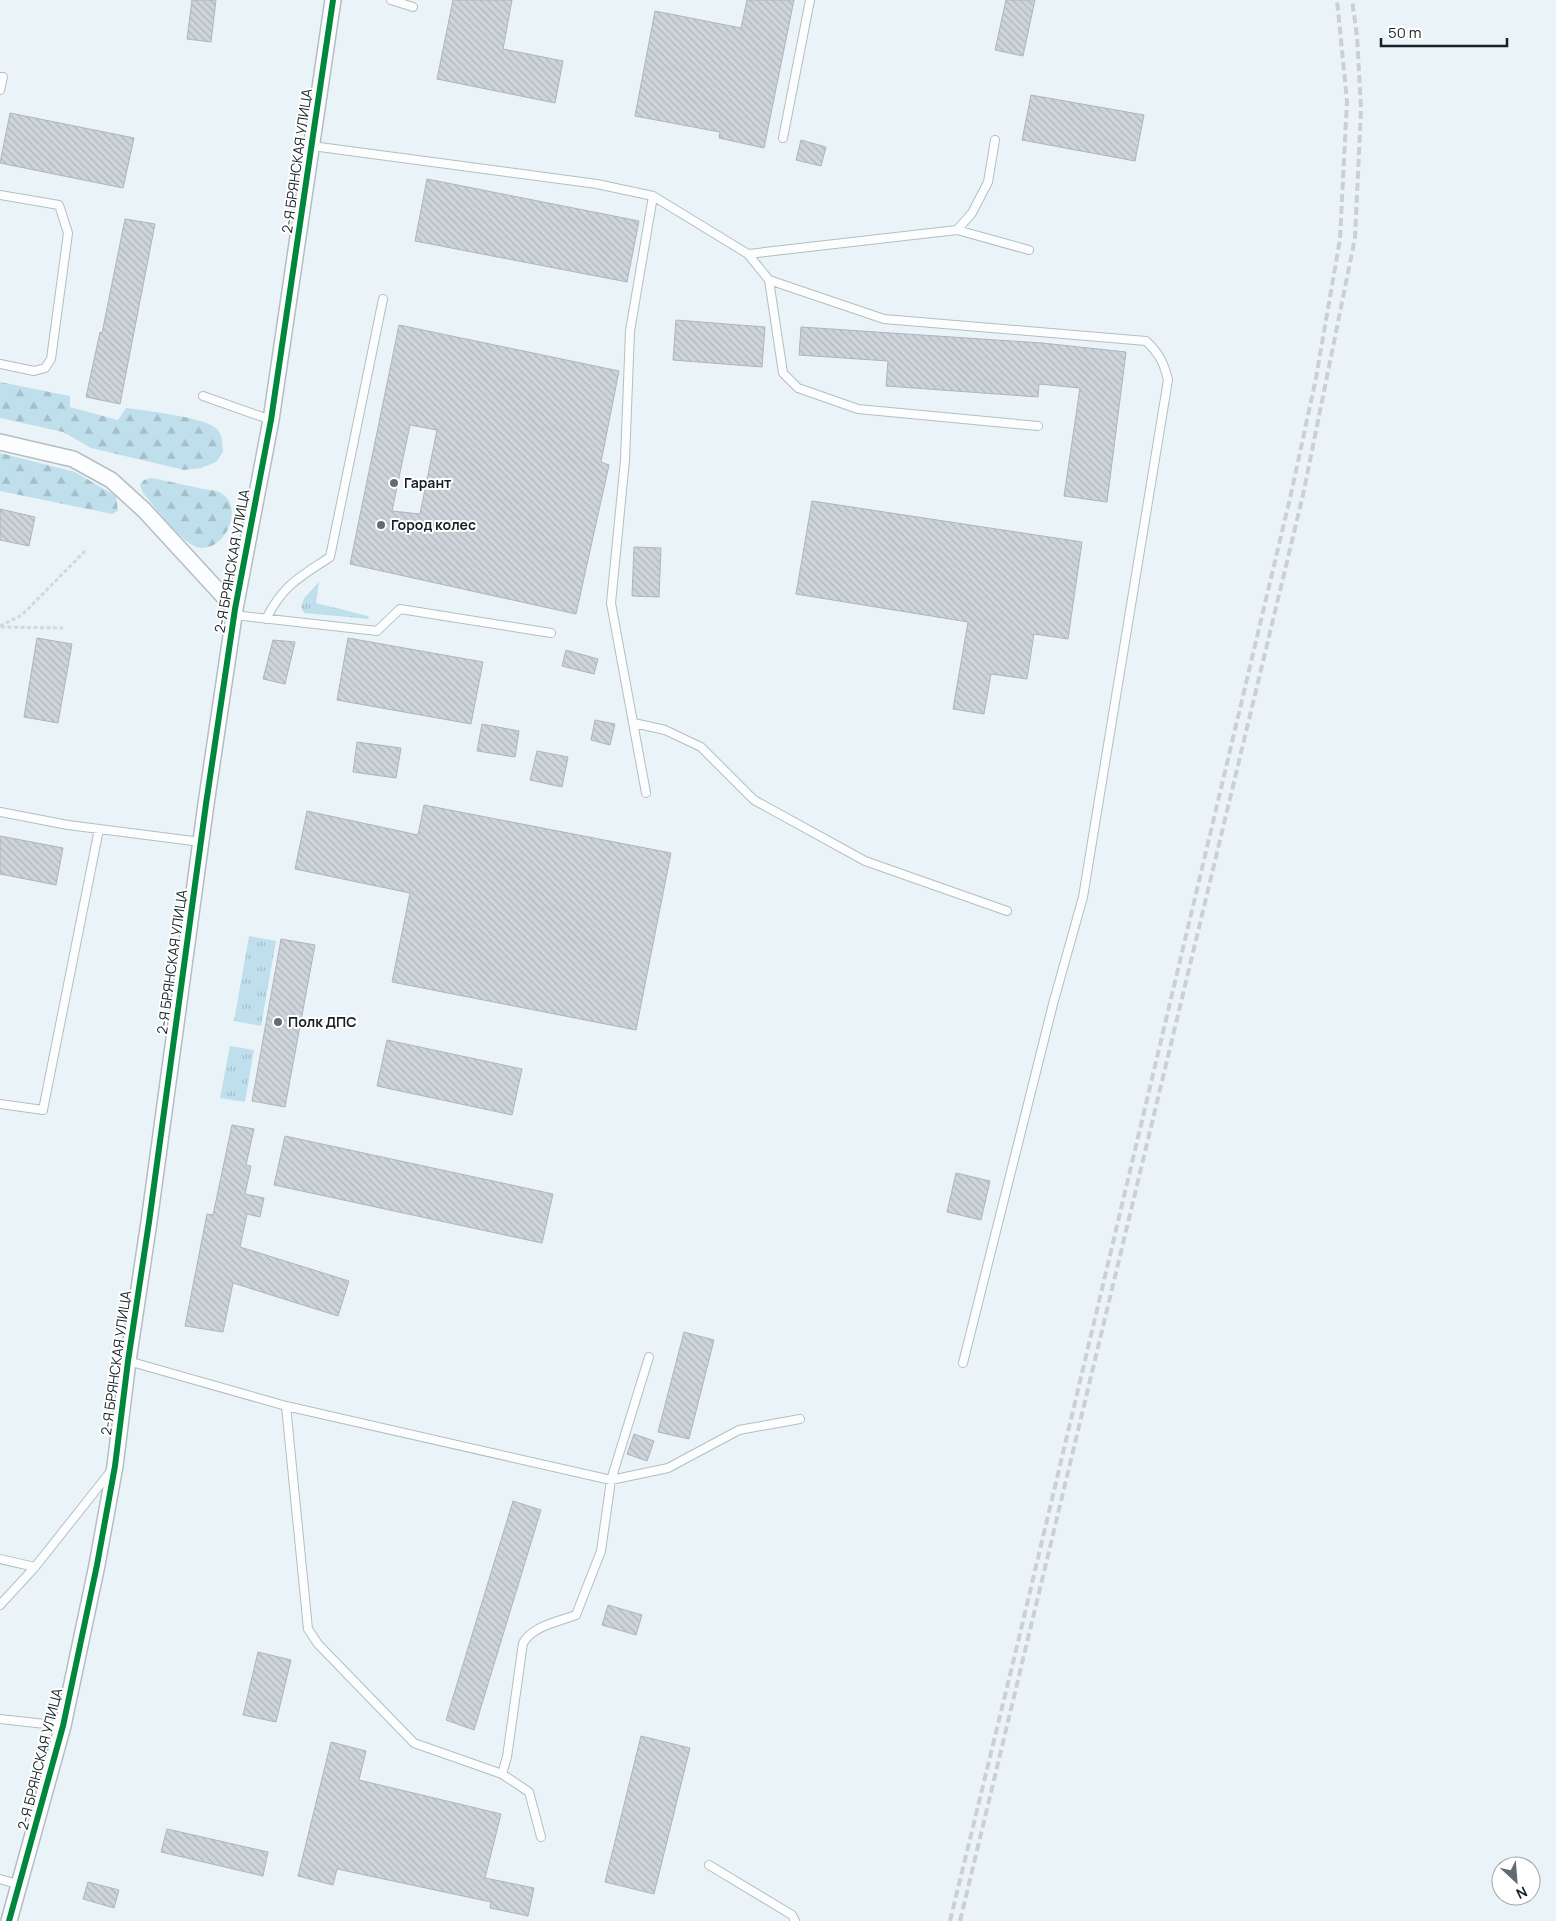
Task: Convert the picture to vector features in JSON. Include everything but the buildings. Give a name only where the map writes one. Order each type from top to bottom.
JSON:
[{"type":"street","name":"2-Я БРЯНСКАЯ УЛИЦА","points":[[9,1921],[63,1726],[97,1566],[115,1466],[200,842],[235,612],[271,420],[333,0]]},
{"type":"street","points":[[0,442],[73,459],[111,480],[144,510],[235,612]]},
{"type":"lane","points":[[391,0],[413,8]]},
{"type":"lane","points":[[783,138],[810,0]]},
{"type":"lane","points":[[0,77],[3,77],[0,90]]},
{"type":"lane","points":[[957,230],[972,213],[988,182],[995,140]]},
{"type":"lane","points":[[312,146],[597,184],[652,196],[748,254],[769,280],[783,373],[798,388],[858,409],[1038,426]]},
{"type":"lane","points":[[0,195],[59,204],[68,233],[51,359],[45,368],[34,371],[0,364]]},
{"type":"lane","points":[[646,793],[611,602],[625,460],[630,331],[652,196]]},
{"type":"lane","points":[[748,254],[957,230],[1029,250]]},
{"type":"lane","points":[[769,280],[884,319],[1146,341],[1157,351],[1164,364],[1168,380],[1084,897],[1053,1004],[963,1363]]},
{"type":"lane","points":[[266,620],[275,602],[292,583],[330,557],[383,299]]},
{"type":"lane","points":[[203,396],[271,420]]},
{"type":"lane","points":[[235,612],[266,620],[377,631],[400,609],[551,633]]},
{"type":"lane","points":[[634,723],[665,730],[702,747],[754,800],[865,861],[1007,911]]},
{"type":"lane","points":[[0,812],[68,825],[200,842]]},
{"type":"lane","points":[[0,1104],[43,1110],[100,829]]},
{"type":"lane","points":[[502,1774],[507,1757],[523,1644],[528,1635],[536,1630],[576,1615],[601,1551],[611,1480],[649,1357]]},
{"type":"lane","points":[[128,1361],[286,1406],[611,1480],[668,1468],[739,1430],[800,1419]]},
{"type":"lane","points":[[286,1406],[308,1628],[318,1644],[414,1743],[502,1774],[529,1792],[541,1837]]},
{"type":"lane","points":[[0,1605],[35,1567],[115,1466]]},
{"type":"lane","points":[[0,1559],[35,1567]]},
{"type":"lane","points":[[0,1719],[63,1726]]},
{"type":"lane","points":[[710,1865],[792,1915],[795,1921]]},
{"type":"lane","points":[[0,1879],[20,1885]]},
{"type":"path","points":[[0,626],[22,615],[86,552]]},
{"type":"path","points":[[0,626],[63,628]]},
{"type":"green space","points":[[0,382],[70,396],[70,407],[118,420],[126,408],[201,421],[219,431],[223,452],[216,462],[201,468],[184,470],[91,448],[63,432],[0,418]]},
{"type":"green space","points":[[0,453],[75,472],[116,496],[118,511],[112,514],[0,491]]},
{"type":"green space","points":[[151,478],[221,493],[228,500],[231,509],[231,519],[223,537],[207,548],[197,547],[183,538],[143,493],[140,485],[144,480]]},
{"type":"green space","points":[[319,582],[316,603],[368,616],[369,619],[304,613],[301,607],[304,598]]},
{"type":"green space","points":[[249,936],[276,941],[261,1026],[234,1021]]},
{"type":"green space","points":[[230,1046],[254,1050],[245,1102],[220,1098]]},
{"type":"railway","points":[[950,1921],[1291,494],[1316,378],[1340,239],[1347,101],[1337,0]]},
{"type":"railway","points":[[960,1921],[1303,495],[1355,238],[1361,109],[1357,36],[1352,0]]},
{"type":"cycle path","points":[[9,1921],[63,1726],[97,1565],[115,1466],[206,804],[235,609],[271,420],[333,0]]},
{"type":"place","name":"Гарант","points":[[394,483]]},
{"type":"place","name":"Город колес","points":[[381,525]]},
{"type":"place","name":"Полк ДПС","points":[[278,1022]]}]
